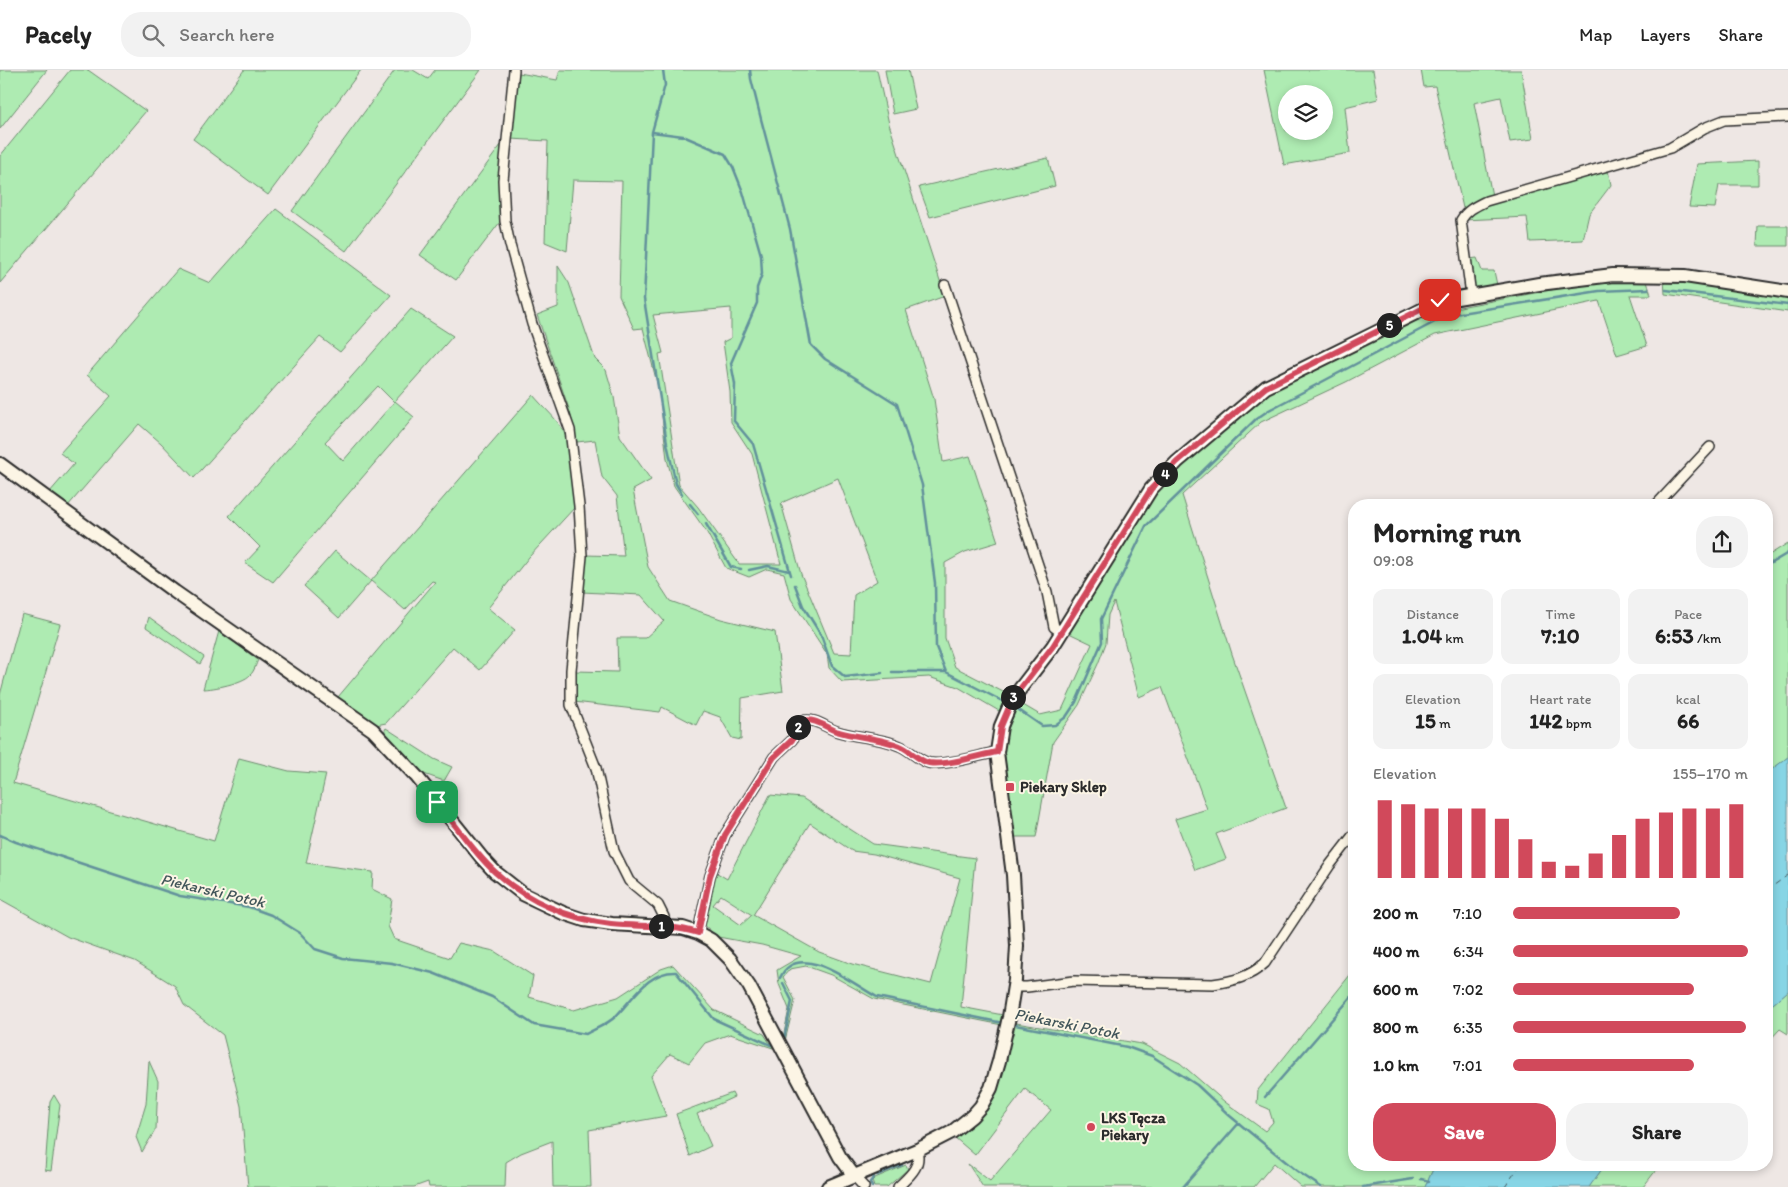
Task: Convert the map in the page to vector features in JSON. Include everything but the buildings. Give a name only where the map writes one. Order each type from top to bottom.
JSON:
[{"type":"street","points":[[514,70],[503,180],[505,220],[512,256],[532,324],[570,430],[579,506],[582,556],[571,670],[571,706],[596,768],[614,851],[629,881],[658,905],[664,917],[665,926]]},
{"type":"street","points":[[1471,295],[1461,220],[1465,213],[1472,208],[1486,201],[1670,148],[1704,128],[1724,120],[1788,117]]},
{"type":"street","points":[[828,1187],[917,1150],[961,1126],[981,1106],[994,1078],[1007,1023],[1014,987],[1017,946],[1015,898],[997,752],[998,738],[1005,714],[1013,698],[1061,632],[1151,489],[1177,462],[1266,387],[1440,300],[1604,276],[1653,274],[1712,279],[1788,292]]},
{"type":"street","points":[[945,285],[1047,592],[1054,626],[1061,632]]},
{"type":"street","points":[[1662,499],[1710,447]]},
{"type":"street","points":[[0,464],[175,592],[372,730],[417,777],[482,858],[495,872],[524,894],[563,913],[584,920],[612,924],[682,928],[711,940],[730,959],[749,986],[842,1161],[864,1187]]},
{"type":"street","points":[[698,933],[710,876],[725,835],[774,757],[792,740],[801,721],[814,720],[837,731],[892,743],[904,748],[924,761],[932,763],[950,762],[997,752]]},
{"type":"street","points":[[1014,987],[1027,988],[1074,981],[1213,984],[1236,980],[1249,975],[1265,963],[1330,865],[1348,842]]},
{"type":"street","points":[[898,1187],[916,1167],[919,1158],[917,1150]]},
{"type":"green space","points":[[0,70],[47,70],[0,129]]},
{"type":"green space","points":[[70,70],[88,70],[146,111],[0,283],[0,156]]},
{"type":"green space","points":[[244,70],[361,70],[268,195],[193,139]]},
{"type":"green space","points":[[395,70],[413,70],[428,79],[435,70],[481,70],[346,251],[292,211]]},
{"type":"green space","points":[[560,70],[877,70],[889,124],[945,296],[906,310],[934,399],[943,462],[970,456],[998,542],[965,552],[945,563],[945,638],[955,667],[1007,694],[999,711],[958,687],[929,677],[842,682],[829,668],[827,654],[791,599],[784,573],[767,569],[749,577],[726,568],[706,531],[674,486],[667,459],[659,391],[643,328],[634,329],[619,296],[622,181],[573,180],[567,251],[545,242],[548,141],[510,139],[519,73],[557,80]],"holes":[[[731,308],[731,338],[723,342],[730,392],[731,422],[752,454],[781,564],[739,564],[698,507],[679,485],[659,354],[663,353],[653,315]],[[838,478],[877,581],[854,595],[851,654],[834,653],[801,574],[781,503]]]},
{"type":"green space","points":[[885,70],[908,70],[916,109],[893,114]]},
{"type":"green space","points":[[1264,70],[1373,70],[1378,99],[1345,107],[1350,153],[1284,165],[1279,140],[1333,140],[1333,85],[1278,85],[1278,136]]},
{"type":"green space","points":[[1421,70],[1521,70],[1533,139],[1510,142],[1501,97],[1474,103],[1492,196],[1463,208],[1435,86],[1424,87]]},
{"type":"green space","points":[[501,145],[500,222],[456,280],[420,255]]},
{"type":"green space","points":[[1048,158],[1055,186],[930,217],[919,187]]},
{"type":"green space","points":[[1758,161],[1758,185],[1719,185],[1715,208],[1689,207],[1697,164]]},
{"type":"green space","points":[[1608,170],[1611,185],[1589,214],[1583,240],[1530,242],[1527,217],[1464,220],[1472,211],[1487,204]]},
{"type":"green space","points":[[276,209],[391,295],[340,352],[320,337],[194,478],[161,443],[139,424],[67,507],[49,493],[74,464],[60,453],[111,396],[87,375],[178,269],[210,283]]},
{"type":"green space","points":[[1758,226],[1788,226],[1788,246],[1757,246]]},
{"type":"green space","points":[[1477,258],[1482,271],[1494,271],[1497,285],[1473,288],[1470,259]]},
{"type":"green space","points":[[558,266],[569,283],[595,359],[606,370],[614,397],[620,436],[651,480],[633,490],[648,567],[670,601],[721,619],[775,632],[783,691],[742,698],[741,740],[732,738],[720,717],[703,711],[696,725],[662,707],[660,712],[574,702],[575,671],[618,672],[617,638],[645,638],[664,621],[641,595],[582,592],[585,555],[624,556],[617,496],[602,477],[595,440],[577,442],[570,412],[537,315],[558,307]]},
{"type":"green space","points":[[1646,278],[1651,295],[1630,295],[1647,346],[1617,355],[1599,301],[1435,335],[1346,382],[1261,422],[1182,495],[1232,654],[1286,808],[1216,834],[1226,859],[1195,870],[1175,819],[1207,809],[1162,687],[1139,697],[1114,602],[1108,615],[1106,643],[1098,664],[1079,705],[1053,742],[1036,837],[1015,837],[1004,751],[1007,732],[1018,702],[1040,715],[1062,710],[1092,644],[1069,633],[1157,490],[1215,434],[1273,389],[1337,356],[1341,358],[1367,344],[1365,342],[1433,312],[1599,281]]},
{"type":"green space","points":[[1664,279],[1788,297],[1788,312],[1665,294]]},
{"type":"green space","points":[[411,309],[453,336],[395,401],[414,417],[273,582],[245,563],[260,547],[229,516]],"holes":[[[378,386],[394,402],[343,461],[325,442]]]},
{"type":"green space","points":[[533,395],[561,427],[569,445],[575,507],[529,557],[488,608],[515,630],[480,670],[453,647],[386,723],[376,725],[338,697],[435,582],[432,581],[405,610],[371,581]]},
{"type":"green space","points":[[1788,543],[1788,757],[1773,769],[1773,553]]},
{"type":"green space","points":[[335,551],[371,581],[339,618],[304,586]]},
{"type":"green space","points":[[22,614],[60,624],[13,783],[214,841],[239,758],[289,771],[326,774],[306,863],[373,872],[372,889],[392,899],[388,926],[394,939],[450,958],[459,943],[494,951],[533,976],[529,997],[574,1010],[618,997],[661,969],[673,965],[714,1010],[764,1034],[773,1048],[730,1034],[705,1043],[689,1063],[670,1054],[651,1076],[666,1116],[589,1130],[591,1187],[553,1187],[552,1141],[521,1153],[506,1162],[505,1187],[429,1187],[428,1182],[414,1187],[248,1187],[241,1106],[223,1035],[184,1005],[175,986],[135,961],[68,937],[0,899],[0,695]]},
{"type":"green space","points":[[149,617],[204,657],[200,664],[146,627]]},
{"type":"green space","points":[[219,631],[258,660],[253,672],[241,681],[203,689]]},
{"type":"green space","points":[[386,728],[434,759],[452,767],[444,781],[421,773],[383,734]]},
{"type":"green space","points":[[770,795],[802,798],[873,844],[975,858],[961,1007],[1003,1015],[1002,1025],[874,999],[831,975],[806,966],[790,969],[783,977],[795,1000],[785,1041],[783,1038],[789,1009],[779,984],[777,970],[801,956],[762,945],[718,937],[704,925],[714,871],[727,879]],"holes":[[[810,823],[852,851],[874,854],[960,878],[931,984],[852,964],[819,952],[753,915]],[[721,895],[752,915],[741,925],[713,905]]]},
{"type":"green space","points":[[1348,978],[1348,1171],[1432,1171],[1425,1187],[1301,1187],[1274,1163],[1254,1187],[983,1187],[968,1164],[990,1181],[1051,1110],[1025,1089],[975,1155],[954,1137],[998,1084],[1016,1023],[1142,1044],[1180,1063],[1225,1102],[1265,1131],[1273,1122],[1269,1109],[1257,1104],[1258,1090]]},
{"type":"green space","points":[[1788,991],[1788,1034],[1780,1029],[1773,1036],[1773,1004]]},
{"type":"green space","points":[[149,1061],[158,1081],[156,1129],[142,1152],[136,1137],[146,1104]]},
{"type":"green space","points":[[732,1093],[734,1097],[697,1114],[711,1146],[690,1156],[676,1114]]},
{"type":"green space","points":[[54,1095],[60,1105],[51,1171],[45,1170],[50,1102]]},
{"type":"green space","points":[[906,1165],[908,1169],[887,1187],[874,1187],[872,1181],[875,1178]]},
{"type":"green space","points":[[1601,1171],[1655,1171],[1643,1187],[1589,1187]]},
{"type":"water","points":[[1788,757],[1788,991],[1773,1004],[1773,769]]},
{"type":"water","points":[[1432,1171],[1601,1171],[1589,1187],[1425,1187]]},
{"type":"waterway","points":[[663,70],[665,85],[652,132],[644,299],[667,443],[676,484],[682,494]]},
{"type":"waterway","points":[[750,70],[790,229],[811,345],[825,359],[897,404],[922,485],[935,583],[936,647],[946,672]]},
{"type":"waterway","points":[[652,132],[683,136],[725,154],[733,167],[743,192],[761,255],[762,274],[757,288],[757,303],[731,363],[735,384],[734,421],[753,444],[791,575]]},
{"type":"waterway","points":[[1013,706],[1042,726],[1055,725],[1066,717],[1076,702],[1102,642],[1101,619],[1146,526],[1256,419],[1269,410],[1448,315],[1599,291],[1648,289]]},
{"type":"waterway","points":[[1666,290],[1788,305]]},
{"type":"waterway","points":[[690,504],[698,514]]},
{"type":"waterway","points":[[706,524],[731,567],[741,569]]},
{"type":"waterway","points":[[1773,562],[1788,553]]},
{"type":"waterway","points":[[749,570],[768,566],[789,571]]},
{"type":"waterway","points":[[795,585],[803,606],[821,635],[832,666],[845,677],[882,673]]},
{"type":"waterway","points":[[892,672],[946,672],[1006,703]]},
{"type":"waterway","name":"Piekarski Potok","points":[[0,835],[180,896],[249,907],[271,915],[300,933],[315,949],[343,958],[392,963],[433,973],[492,997],[534,1025],[586,1034],[613,1019],[649,981],[657,976],[676,972],[714,1019],[771,1045]]},
{"type":"waterway","name":"Piekarski Potok","points":[[780,978],[788,967],[800,962],[813,963],[841,975],[877,997],[1003,1023]]},
{"type":"waterway","name":"Piekarski Potok","points":[[783,983],[792,1001],[784,1039]]},
{"type":"waterway","points":[[1265,1097],[1348,1001]]},
{"type":"waterway","name":"Piekarski Potok","points":[[1010,1024],[1127,1047],[1152,1056],[1197,1085],[1230,1116],[1297,1171],[1321,1187]]},
{"type":"waterway","points":[[1183,1187],[1239,1123]]},
{"type":"waterway","points":[[877,1175],[902,1165]]},
{"type":"waterway","points":[[872,1187],[870,1182],[874,1177]]},
{"type":"waterway","name":"Piekarski Potok","points":[[1363,1187],[1413,1179]]},
{"type":"waterway","name":"Piekarski Potok","points":[[1421,1179],[1429,1181]]},
{"type":"ferry route","points":[[1773,886],[1788,875]]},
{"type":"ferry route","points":[[1505,1187],[1516,1171]]},
{"type":"place","name":"Piekary Sklep","points":[[1010,787]]},
{"type":"place","name":"LKS Tęcza Piekary","points":[[1091,1127]]},
{"type":"route","points":[[437,802],[495,872],[524,894],[563,913],[584,920],[612,924],[665,926],[682,928],[698,933],[710,876],[725,835],[774,757],[792,740],[801,721],[810,719],[837,731],[892,743],[904,748],[924,761],[932,763],[950,762],[997,752],[1001,726],[1013,698],[1053,646],[1151,489],[1177,462],[1266,387],[1440,300]]}]
